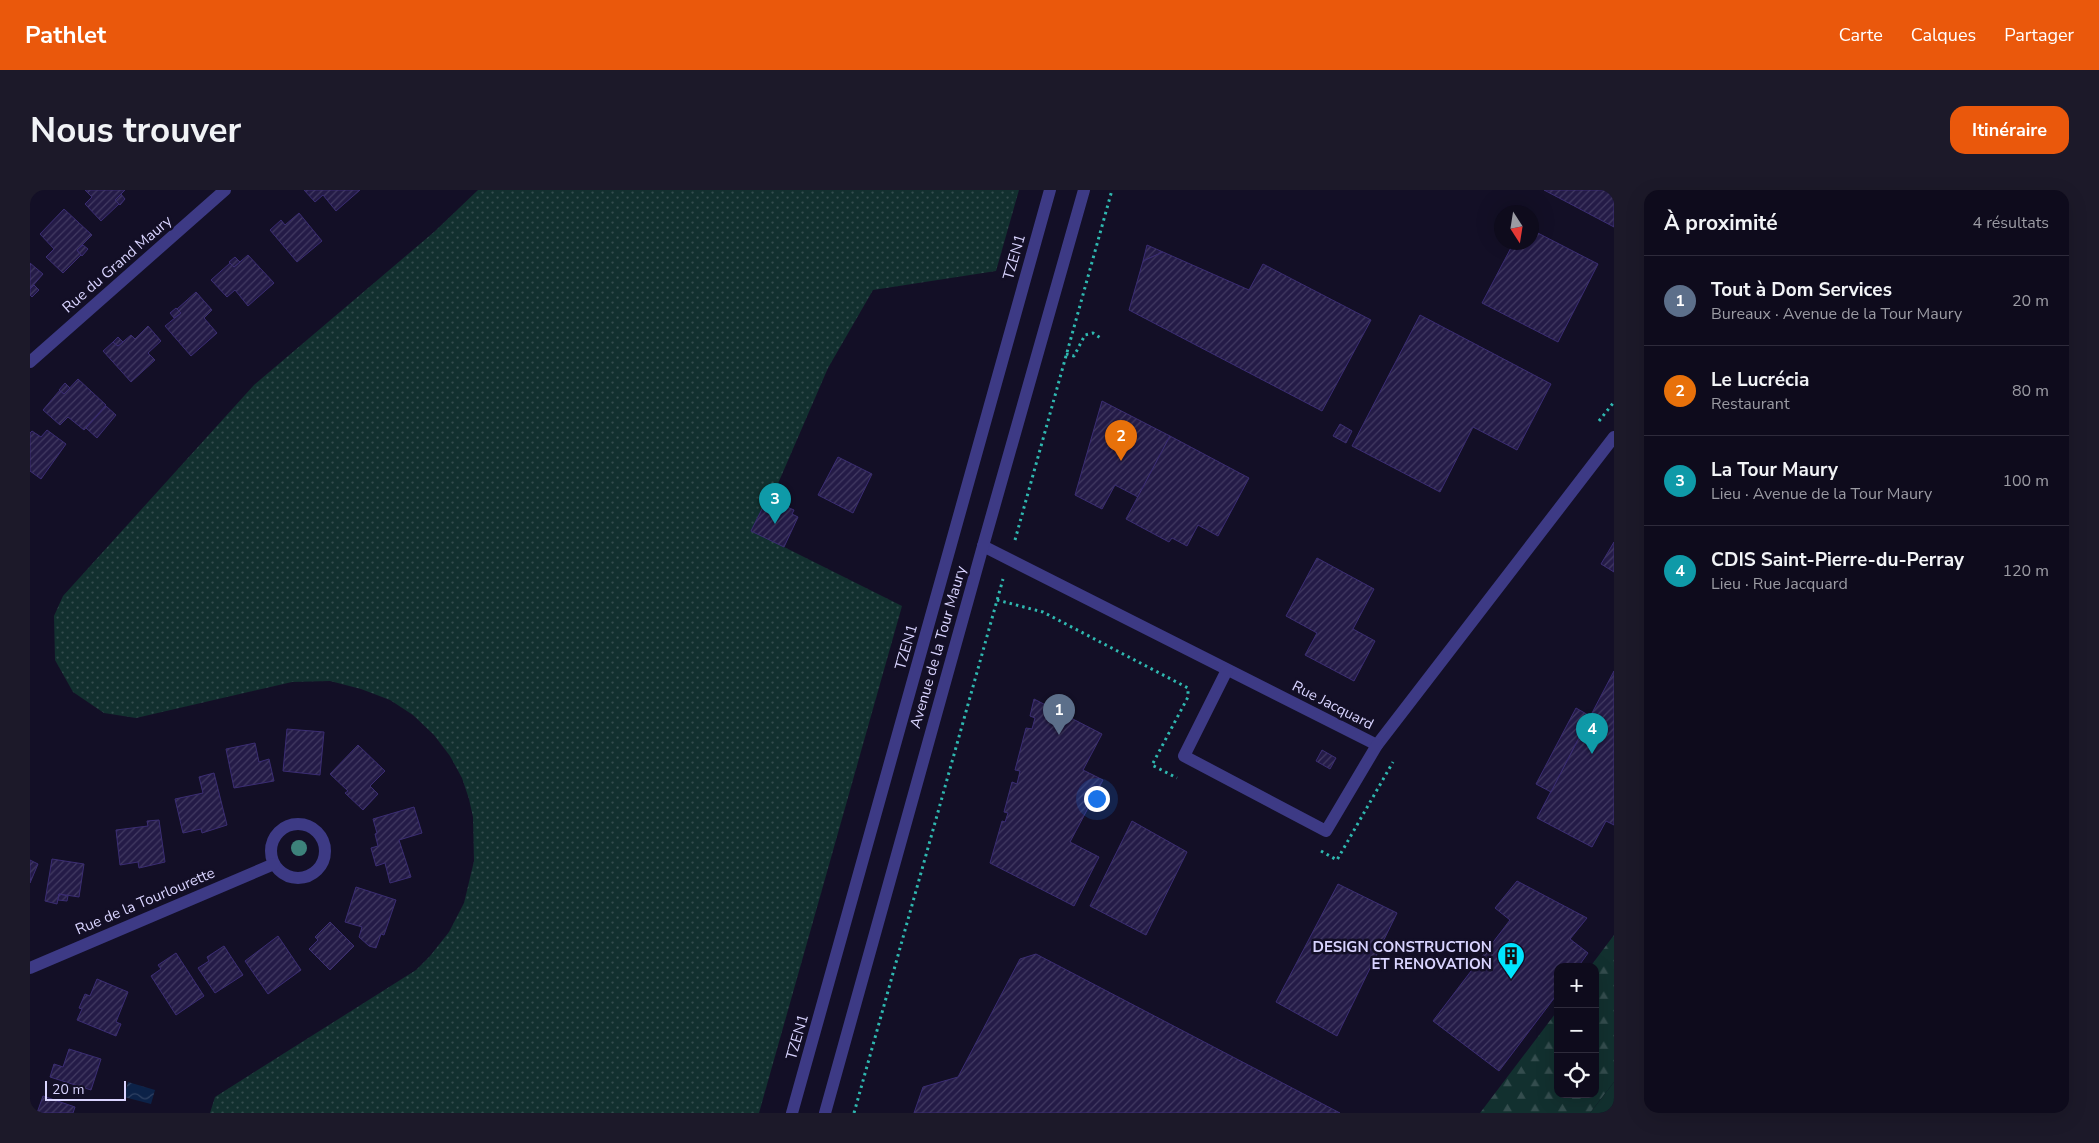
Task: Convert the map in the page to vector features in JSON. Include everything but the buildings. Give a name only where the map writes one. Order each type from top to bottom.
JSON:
[{"type":"street","name":"Rue du Grand Maury","points":[[30,362],[226,190]]},
{"type":"street","name":"TZEN1","points":[[792,1113],[1050,190]]},
{"type":"street","name":"Avenue de la Tour Maury","points":[[825,1113],[1084,190]]},
{"type":"street","name":"Rue Jacquard","points":[[983,546],[1377,744],[1614,437]]},
{"type":"street","points":[[1227,670],[1184,756],[1326,831],[1377,744]]},
{"type":"street","points":[[304,825],[319,834],[323,841],[324,859],[313,874],[305,878],[296,879],[287,876],[279,871],[274,864],[271,856],[274,839],[287,827],[304,825]]},
{"type":"street","name":"Rue de la Tourlourette","points":[[30,968],[274,864]]},
{"type":"path","points":[[854,1113],[1112,190]]},
{"type":"path","points":[[1066,354],[1074,356],[1085,335],[1093,333],[1102,339]]},
{"type":"path","points":[[1595,426],[1614,402]]},
{"type":"path","points":[[1015,539],[1023,544]]},
{"type":"green space","points":[[478,190],[1019,190],[996,271],[873,290],[828,368],[770,502],[766,501],[784,547],[902,606],[759,1113],[210,1113],[215,1097],[416,970],[449,932],[464,903],[474,861],[473,817],[462,778],[450,756],[434,735],[413,715],[390,700],[361,689],[330,681],[292,682],[136,718],[104,713],[73,692],[55,660],[54,616],[63,596],[254,385],[434,232]]},
{"type":"green space","points":[[1614,935],[1614,1082],[1590,1113],[1480,1113],[1554,1015],[1554,1098],[1599,1098],[1599,963],[1593,963]]},
{"type":"green space","points":[[1614,1082],[1614,1113],[1590,1113]]},
{"type":"water","points":[[128,1082],[155,1090],[151,1104],[124,1097]]},
{"type":"place","name":"Le Lucrécia","points":[[1121,461]]},
{"type":"place","name":"La Tour Maury","points":[[775,524]]},
{"type":"place","name":"Tout à Dom Services","points":[[1059,735]]},
{"type":"place","name":"CDIS Saint-Pierre-du-Perray","points":[[1592,754]]},
{"type":"place","name":"DESIGN CONSTRUCTION ET RENOVATION","points":[[1511,980]]}]
